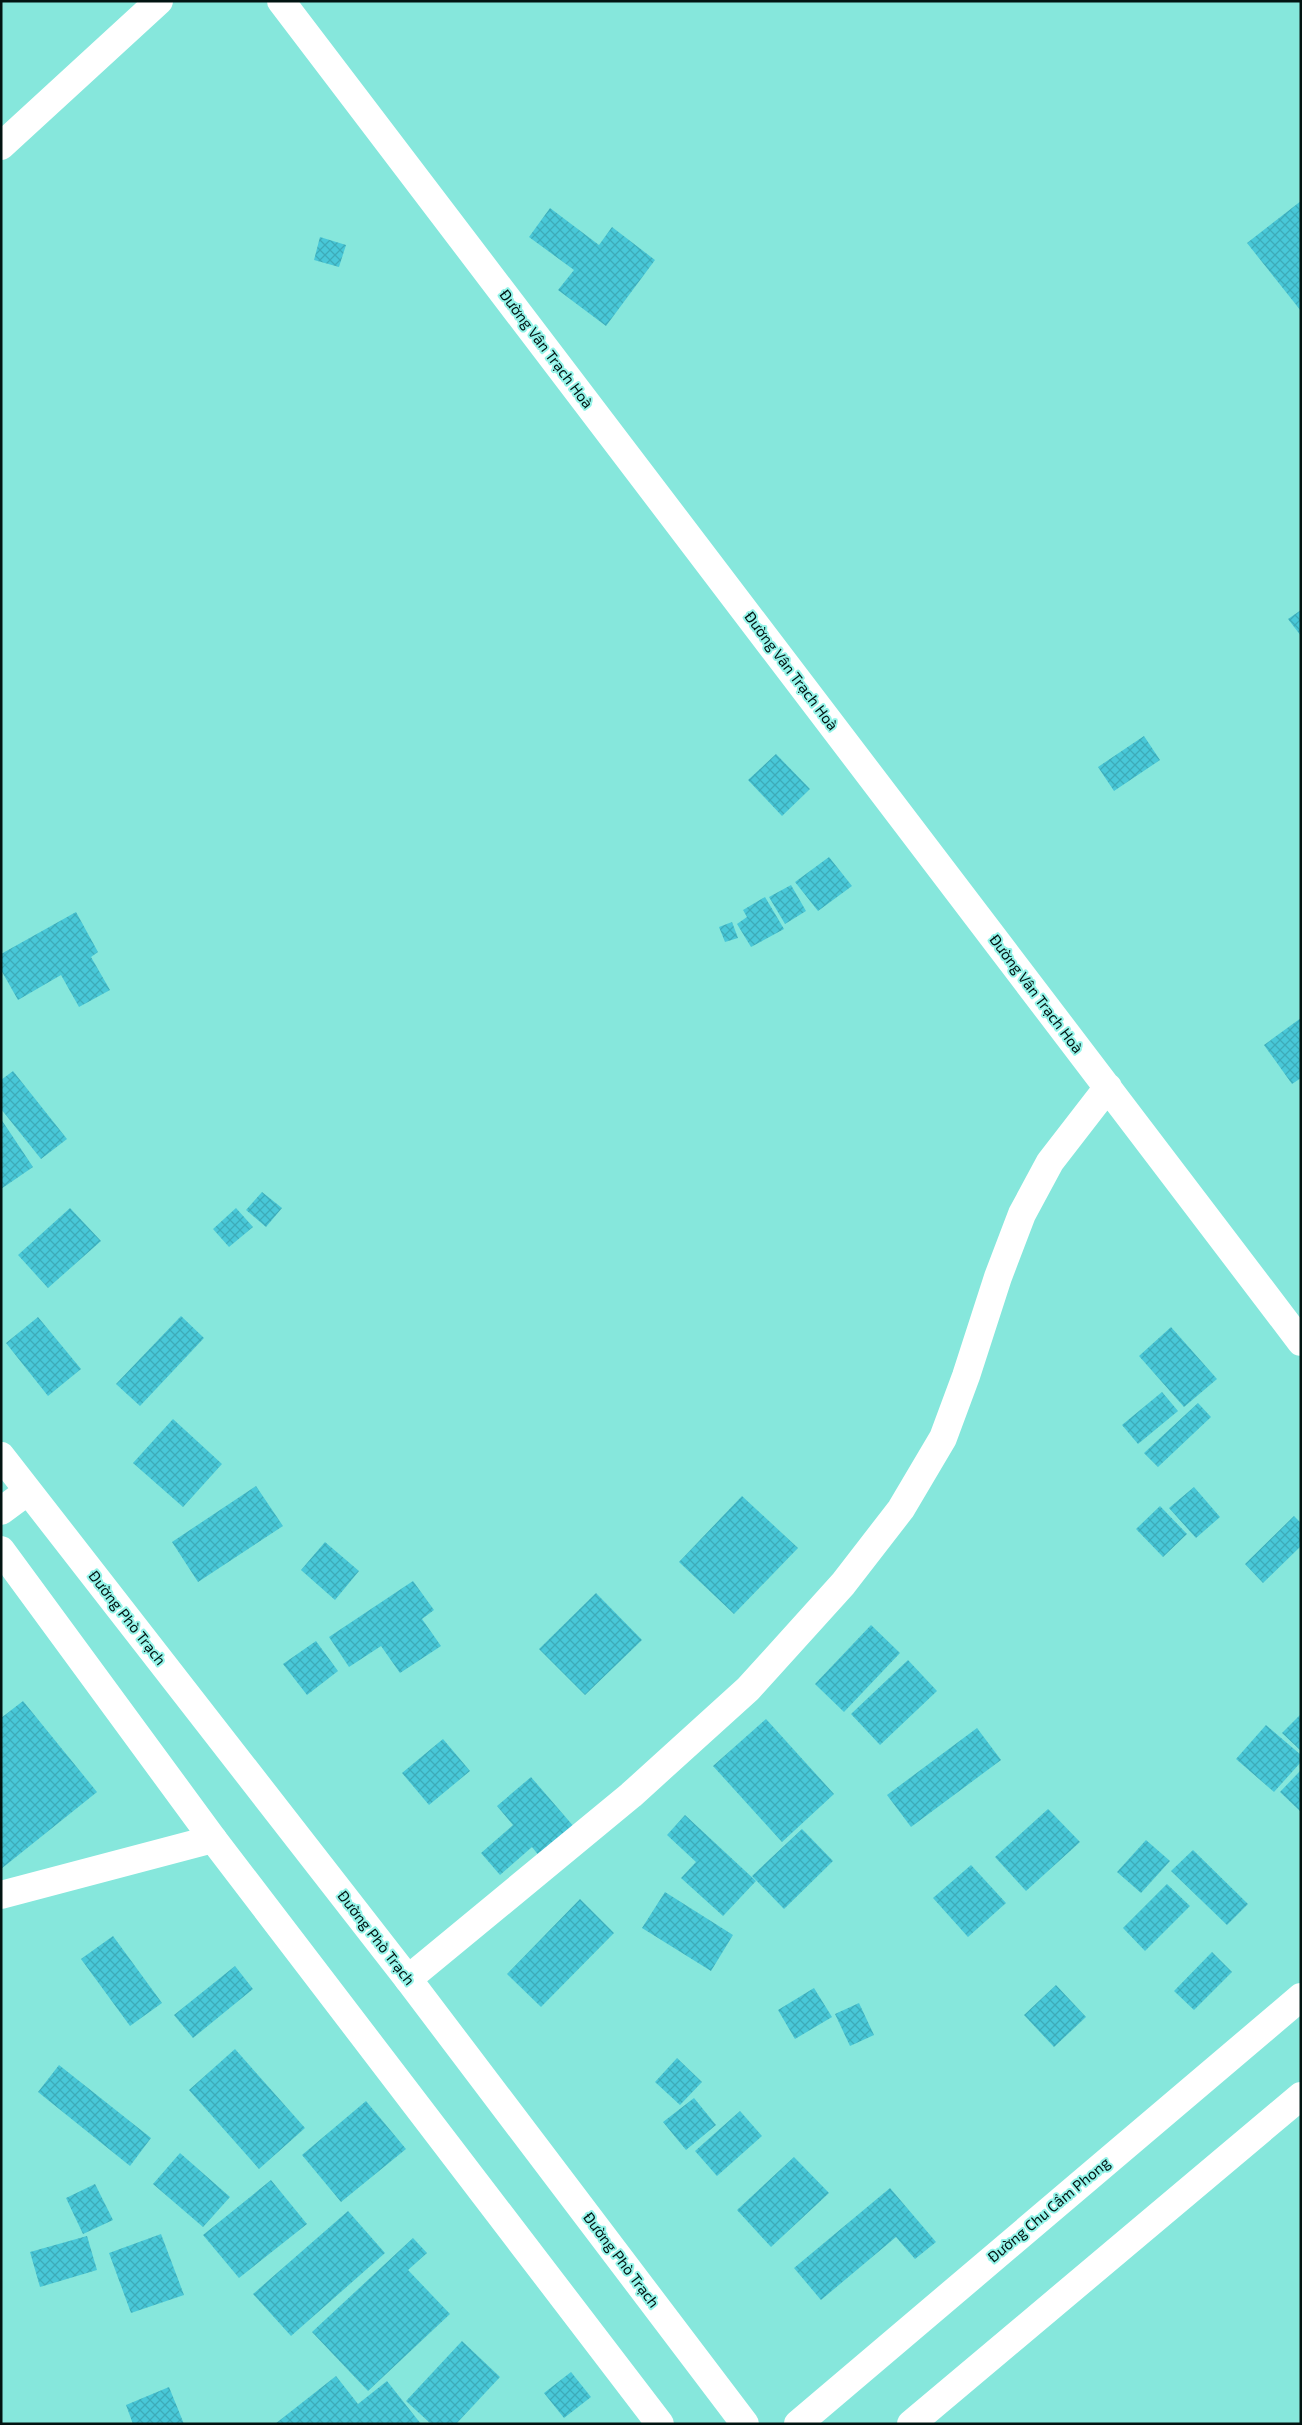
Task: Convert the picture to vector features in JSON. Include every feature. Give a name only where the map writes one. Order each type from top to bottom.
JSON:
[{"type":"main road","points":[[1,146],[159,1]]},
{"type":"main road","name":"Đường Vân Trạch Hoà","points":[[281,1],[1301,1342]]},
{"type":"main road","points":[[408,1979],[631,1795],[741,1696],[843,1584],[901,1509],[943,1438],[966,1376],[998,1277],[1022,1214],[1050,1162],[1108,1087]]},
{"type":"main road","name":"Đường Phò Trạch","points":[[1,1456],[408,1979],[745,2424]]},
{"type":"main road","points":[[1,1511],[28,1491]]},
{"type":"main road","points":[[1,1550],[213,1839],[660,2424]]},
{"type":"main road","points":[[1,1895],[213,1839]]},
{"type":"main road","name":"Đường Chu Cẩm Phong","points":[[798,2424],[1301,1997]]},
{"type":"main road","points":[[912,2424],[1301,2096]]},
{"type":"building","points":[[1301,201],[1301,311],[1247,243]]},
{"type":"building","points":[[550,208],[599,245],[612,227],[655,260],[606,326],[558,290],[574,270],[529,237]]},
{"type":"building","points":[[320,237],[346,245],[339,267],[314,260]]},
{"type":"building","points":[[1301,610],[1301,636],[1288,619]]},
{"type":"building","points":[[1144,736],[1160,760],[1114,791],[1098,767]]},
{"type":"building","points":[[776,754],[810,789],[782,816],[748,780]]},
{"type":"building","points":[[829,857],[852,886],[818,911],[795,882]]},
{"type":"building","points":[[791,885],[806,911],[785,924],[769,897]]},
{"type":"building","points":[[765,897],[784,929],[751,947],[737,924],[747,917],[743,910]]},
{"type":"building","points":[[76,912],[98,952],[91,957],[110,990],[79,1007],[61,975],[18,1000],[1,970],[1,954]]},
{"type":"building","points":[[732,922],[738,938],[725,942],[719,927]]},
{"type":"building","points":[[1301,1018],[1301,1078],[1292,1084],[1264,1045]]},
{"type":"building","points":[[13,1071],[67,1139],[41,1159],[1,1109],[1,1080]]},
{"type":"building","points":[[1,1119],[33,1167],[1,1189]]},
{"type":"building","points":[[262,1192],[282,1208],[266,1227],[246,1210]]},
{"type":"building","points":[[70,1208],[101,1241],[48,1288],[18,1255]]},
{"type":"building","points":[[236,1208],[253,1227],[229,1247],[213,1229]]},
{"type":"building","points":[[181,1316],[204,1338],[140,1406],[116,1384]]},
{"type":"building","points":[[38,1317],[81,1369],[48,1396],[6,1343]]},
{"type":"building","points":[[1171,1327],[1217,1379],[1184,1407],[1139,1356]]},
{"type":"building","points":[[1162,1392],[1178,1411],[1138,1444],[1122,1425]]},
{"type":"building","points":[[1198,1403],[1211,1417],[1158,1467],[1144,1453]]},
{"type":"building","points":[[173,1419],[222,1464],[183,1507],[133,1463]]},
{"type":"building","points":[[256,1486],[283,1526],[198,1582],[172,1542]]},
{"type":"building","points":[[1194,1487],[1220,1517],[1196,1538],[1169,1508]]},
{"type":"building","points":[[742,1496],[798,1548],[734,1614],[679,1562]]},
{"type":"building","points":[[1160,1506],[1187,1534],[1163,1557],[1136,1529]]},
{"type":"building","points":[[1294,1516],[1301,1523],[1301,1546],[1263,1583],[1245,1564]]},
{"type":"building","points":[[325,1542],[359,1571],[335,1600],[301,1570]]},
{"type":"building","points":[[413,1581],[434,1610],[422,1619],[441,1646],[400,1673],[381,1646],[349,1667],[329,1637]]},
{"type":"building","points":[[596,1593],[642,1640],[585,1695],[539,1649]]},
{"type":"building","points":[[871,1625],[900,1653],[844,1712],[815,1684]]},
{"type":"building","points":[[316,1641],[338,1671],[307,1695],[283,1664]]},
{"type":"building","points":[[908,1660],[937,1691],[880,1745],[851,1714]]},
{"type":"building","points":[[23,1701],[97,1792],[1,1869],[1,1718]]},
{"type":"building","points":[[1301,1714],[1301,1751],[1282,1733]]},
{"type":"building","points":[[766,1719],[834,1794],[782,1842],[713,1766]]},
{"type":"building","points":[[1266,1725],[1301,1755],[1301,1762],[1274,1792],[1236,1759]]},
{"type":"building","points":[[977,1728],[1001,1760],[911,1827],[887,1795]]},
{"type":"building","points":[[443,1739],[470,1771],[429,1805],[402,1773]]},
{"type":"building","points":[[1301,1770],[1301,1812],[1280,1792]]},
{"type":"building","points":[[531,1777],[575,1828],[540,1857],[532,1847],[500,1875],[481,1853],[513,1825],[497,1806]]},
{"type":"building","points":[[1048,1809],[1080,1842],[1026,1891],[995,1857]]},
{"type":"building","points":[[685,1815],[756,1881],[723,1916],[681,1878],[696,1862],[667,1835]]},
{"type":"building","points":[[802,1829],[833,1861],[784,1909],[752,1876]]},
{"type":"building","points":[[1146,1840],[1170,1861],[1141,1893],[1117,1872]]},
{"type":"building","points":[[1193,1850],[1248,1904],[1227,1925],[1171,1871]]},
{"type":"building","points":[[971,1865],[1006,1903],[968,1937],[933,1898]]},
{"type":"building","points":[[1167,1884],[1190,1906],[1145,1951],[1123,1928]]},
{"type":"building","points":[[665,1892],[733,1935],[711,1971],[642,1928]]},
{"type":"building","points":[[580,1899],[614,1933],[541,2007],[507,1974]]},
{"type":"building","points":[[113,1936],[162,2003],[130,2026],[81,1959]]},
{"type":"building","points":[[1212,1952],[1232,1972],[1194,2010],[1174,1991]]},
{"type":"building","points":[[235,1966],[253,1989],[193,2038],[174,2015]]},
{"type":"building","points":[[1056,1985],[1086,2017],[1054,2047],[1024,2015]]},
{"type":"building","points":[[814,1988],[832,2017],[795,2039],[778,2010]]},
{"type":"building","points":[[859,2003],[874,2035],[850,2046],[835,2014]]},
{"type":"building","points":[[235,2049],[305,2128],[259,2169],[189,2090]]},
{"type":"building","points":[[677,2058],[702,2082],[680,2105],[655,2082]]},
{"type":"building","points":[[59,2065],[151,2138],[130,2166],[38,2092]]},
{"type":"building","points":[[694,2098],[716,2125],[686,2150],[663,2122]]},
{"type":"building","points":[[366,2101],[406,2149],[341,2202],[302,2155]]},
{"type":"building","points":[[740,2111],[762,2136],[717,2176],[695,2151]]},
{"type":"building","points":[[180,2153],[230,2197],[203,2227],[153,2184]]},
{"type":"building","points":[[794,2157],[829,2193],[771,2247],[737,2210]]},
{"type":"building","points":[[271,2180],[307,2224],[239,2278],[203,2235]]},
{"type":"building","points":[[95,2184],[113,2220],[83,2234],[66,2198]]},
{"type":"building","points":[[890,2188],[936,2242],[915,2259],[896,2237],[821,2300],[794,2268]]},
{"type":"building","points":[[348,2211],[385,2253],[291,2336],[253,2294]]},
{"type":"building","points":[[161,2234],[184,2295],[131,2313],[109,2253]]},
{"type":"building","points":[[87,2236],[97,2270],[40,2287],[30,2252]]},
{"type":"building","points":[[413,2238],[427,2253],[408,2270],[450,2314],[368,2391],[312,2332]]},
{"type":"building","points":[[462,2341],[500,2377],[456,2424],[431,2424],[406,2401]]},
{"type":"building","points":[[571,2372],[591,2397],[564,2418],[544,2393]]},
{"type":"building","points":[[336,2376],[358,2404],[387,2381],[421,2424],[275,2424]]},
{"type":"building","points":[[169,2387],[184,2424],[133,2424],[126,2405]]}]
